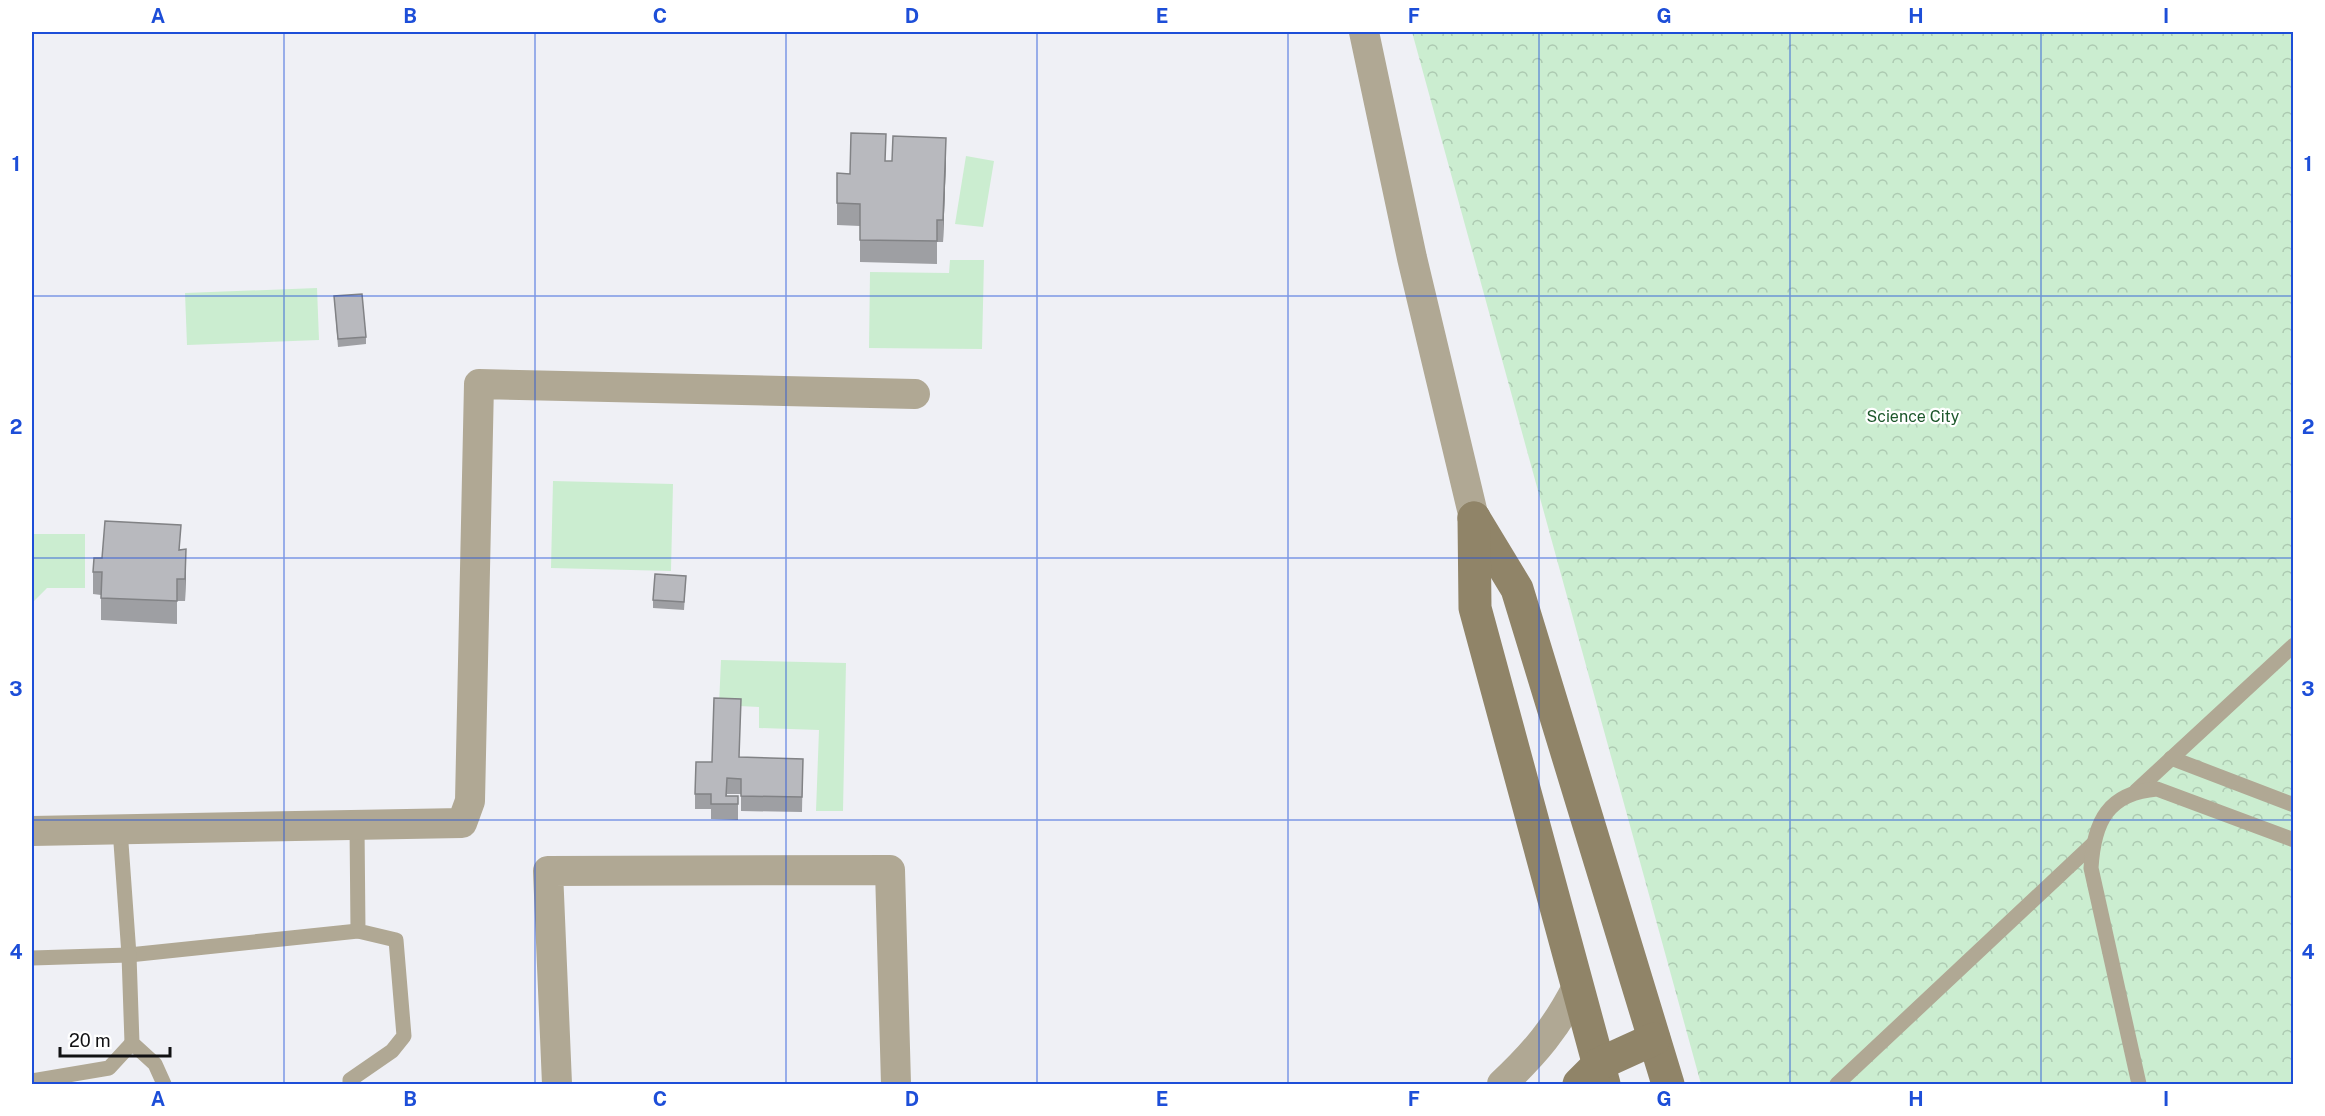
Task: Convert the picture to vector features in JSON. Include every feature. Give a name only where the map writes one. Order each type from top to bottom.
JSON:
[{"type":"street","points":[[1364,32],[1412,258],[1474,519],[1475,608],[1577,987],[1594,1078],[1654,1039]]},
{"type":"street","points":[[32,831],[462,823],[470,801],[479,384],[915,394]]},
{"type":"street","points":[[1474,519],[1517,589],[1668,1084]]},
{"type":"street","points":[[557,1084],[548,871],[890,870],[896,1084]]},
{"type":"street","points":[[1503,1084],[1538,1051],[1560,1021],[1577,987]]},
{"type":"lane","points":[[2136,791],[2294,645]]},
{"type":"lane","points":[[2171,758],[2294,805]]},
{"type":"lane","points":[[2139,1084],[2096,899],[2091,868],[2093,844],[2104,816],[2120,797],[2136,791],[2157,789],[2294,840]]},
{"type":"lane","points":[[357,825],[358,931]]},
{"type":"lane","points":[[32,1080],[109,1068],[132,1043],[129,955],[120,829]]},
{"type":"lane","points":[[1837,1084],[2093,844]]},
{"type":"lane","points":[[32,958],[129,955],[358,931],[396,940],[404,1036],[392,1052],[350,1080],[350,1084]]},
{"type":"lane","points":[[132,1043],[155,1064],[164,1084]]},
{"type":"green space","name":"Science City","points":[[1412,32],[2293,32],[2293,1084],[1701,1084]]},
{"type":"green space","points":[[966,156],[994,161],[983,227],[955,224]]},
{"type":"green space","points":[[950,260],[984,260],[982,349],[869,348],[870,272],[949,273]]},
{"type":"green space","points":[[317,288],[319,340],[187,345],[185,293]]},
{"type":"green space","points":[[553,481],[673,484],[671,571],[551,568]]},
{"type":"green space","points":[[32,534],[85,534],[85,588],[47,588],[32,603]]},
{"type":"green space","points":[[721,660],[846,663],[843,811],[816,811],[819,730],[759,728],[759,707],[719,705]]},
{"type":"building","points":[[851,133],[886,134],[885,161],[892,161],[893,136],[946,138],[943,220],[937,220],[937,241],[860,240],[860,204],[837,203],[837,173],[850,174]]},
{"type":"building","points":[[362,294],[366,337],[338,339],[334,296]]},
{"type":"building","points":[[105,521],[181,525],[179,550],[186,549],[185,579],[177,579],[177,601],[101,598],[102,572],[93,572],[94,558],[102,558]]},
{"type":"building","points":[[655,574],[686,576],[684,602],[653,600]]},
{"type":"building","points":[[714,698],[741,699],[739,757],[803,759],[802,797],[741,796],[741,779],[727,778],[726,796],[738,796],[738,804],[711,804],[711,794],[695,794],[696,762],[712,762]]}]
